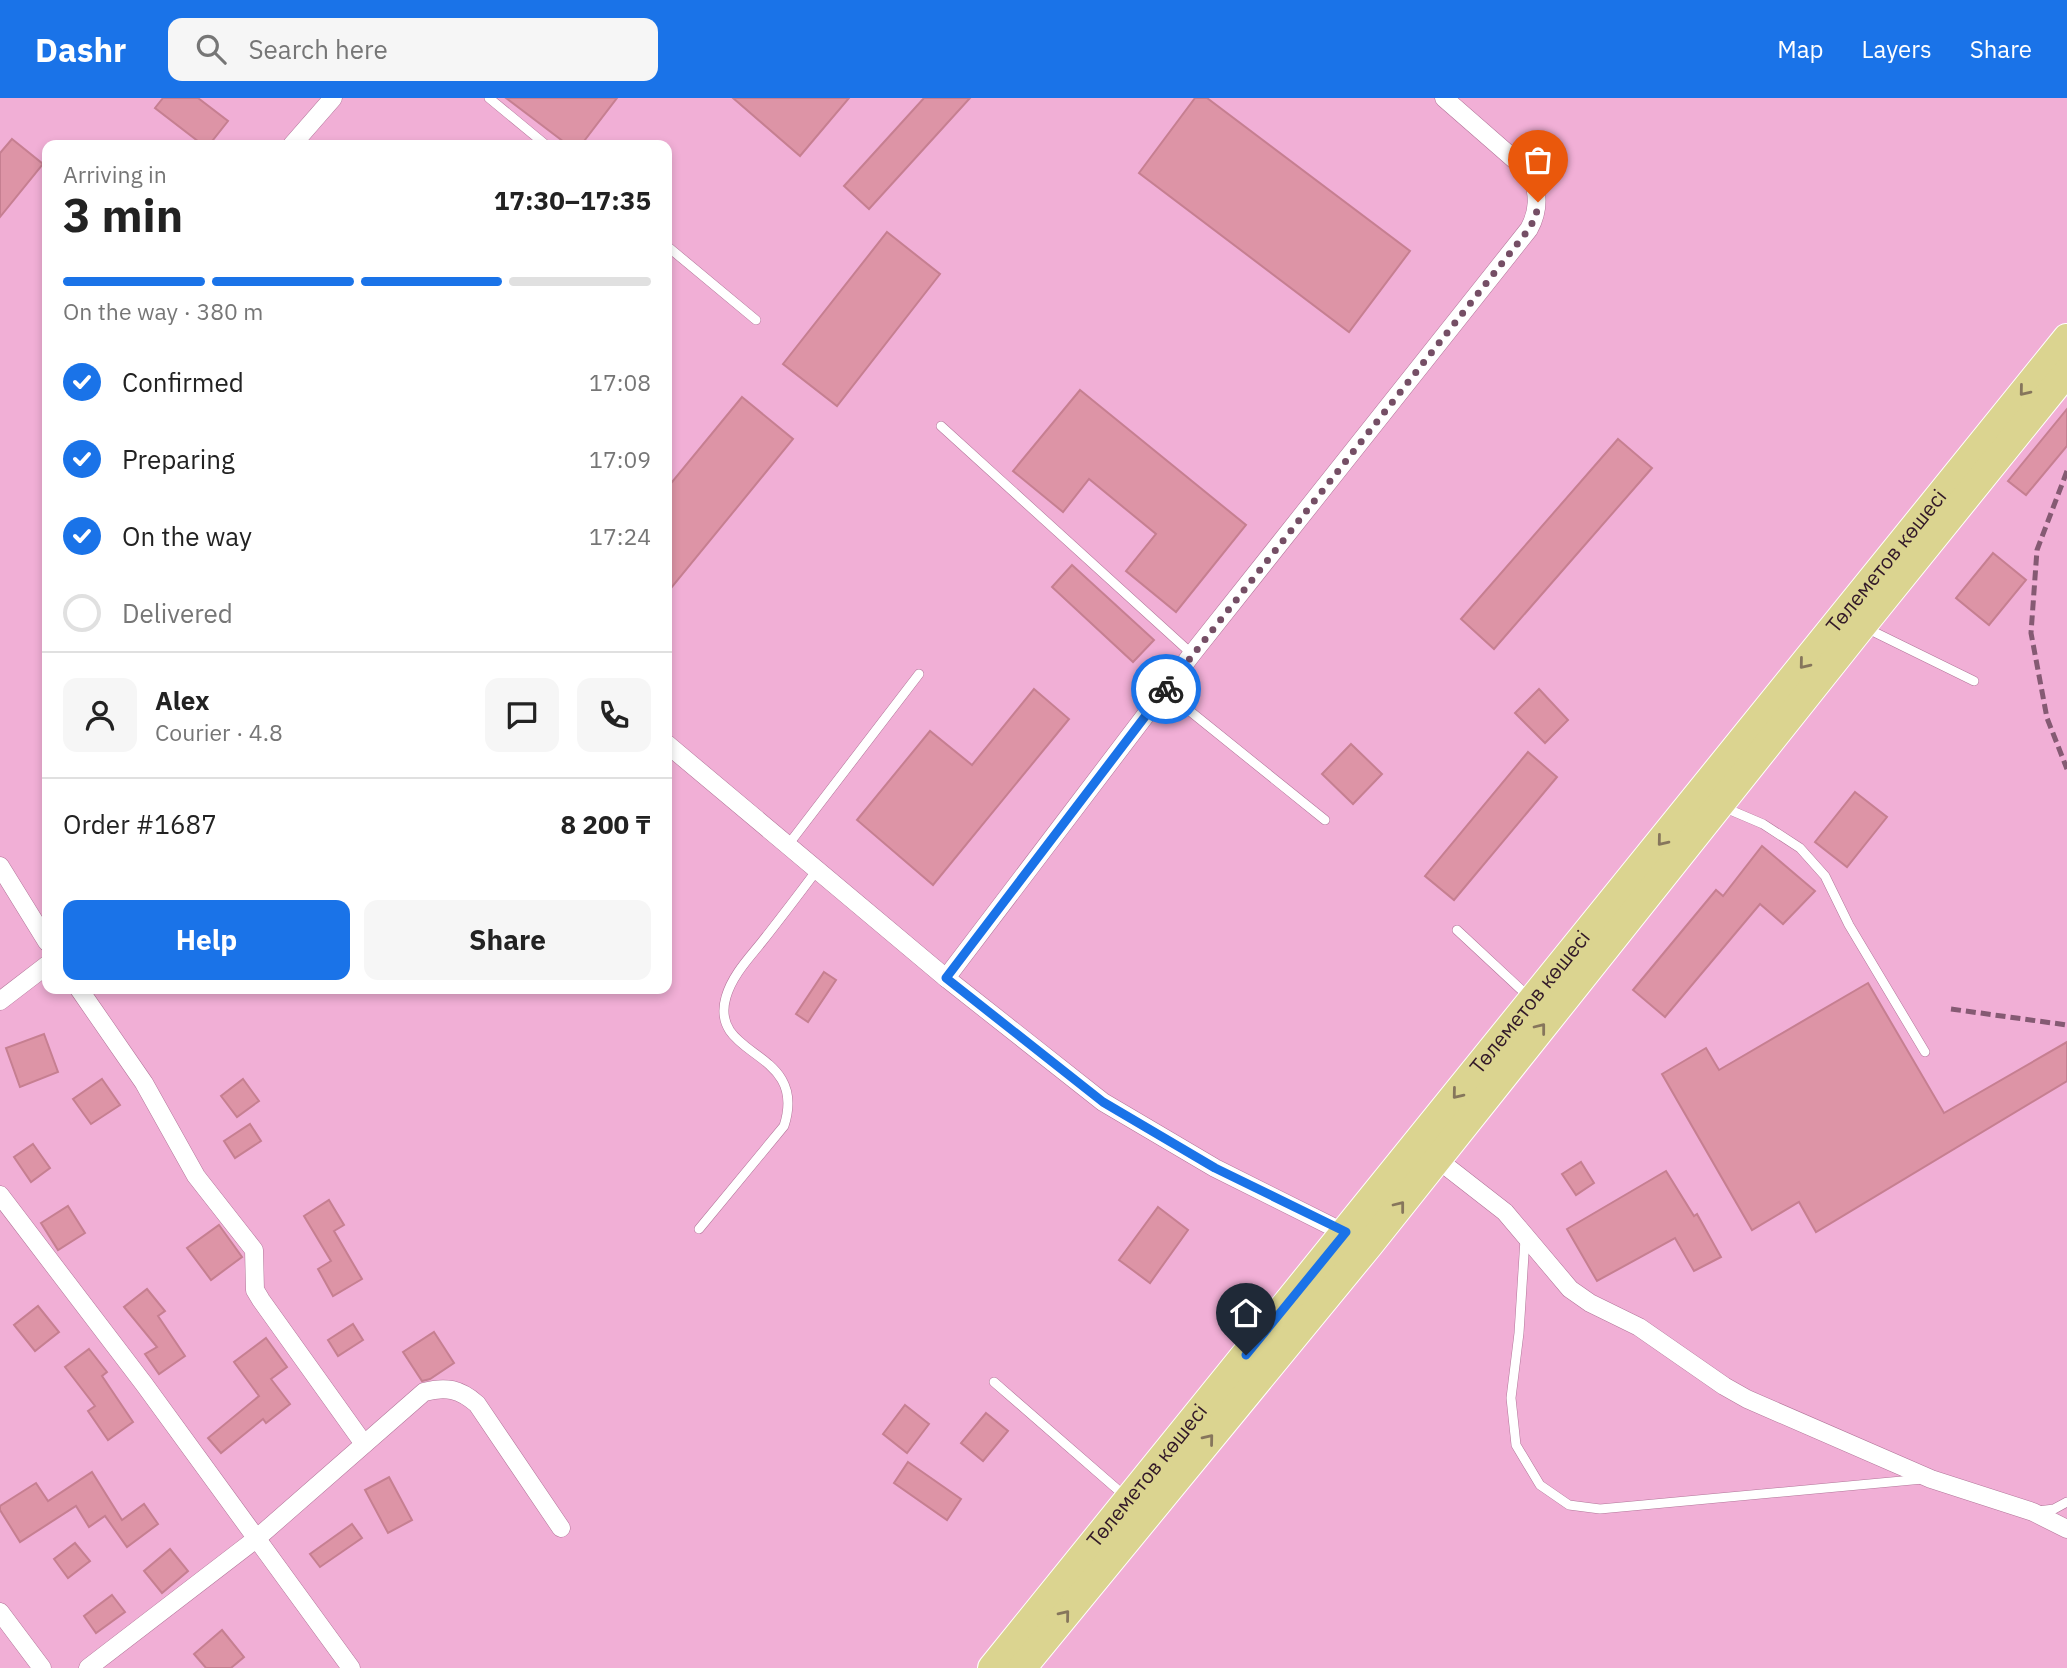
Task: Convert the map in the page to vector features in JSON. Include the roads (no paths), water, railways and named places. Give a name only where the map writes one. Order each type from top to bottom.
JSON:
[{"type":"main road","name":"Төлеметов көшесі","points":[[1022,1668],[1357,1239],[1533,1000],[2067,338]]},
{"type":"main road","name":"Төлеметов көшесі","points":[[992,1668],[1129,1499],[1357,1239],[1437,1160],[1718,805],[2067,372]]},
{"type":"street","points":[[296,140],[333,98]]},
{"type":"street","points":[[946,978],[1192,654],[1520,240],[1536,216],[1536,187],[1531,174],[1444,98]]},
{"type":"street","points":[[672,748],[946,978],[1103,1102],[1215,1168],[1357,1239]]},
{"type":"street","points":[[0,866],[42,934]]},
{"type":"street","points":[[0,1001],[42,969]]},
{"type":"street","points":[[82,994],[144,1083],[196,1175],[254,1250],[254,1279],[261,1300],[364,1444]]},
{"type":"street","points":[[1437,1160],[1505,1212],[1570,1289],[1590,1303],[1639,1327],[1747,1399],[1931,1479],[2033,1512],[2067,1528]]},
{"type":"street","points":[[0,1195],[144,1384],[351,1668]]},
{"type":"street","points":[[88,1668],[256,1539],[424,1392],[438,1388],[452,1389],[477,1404],[561,1528]]},
{"type":"street","points":[[0,1612],[42,1668]]},
{"type":"lane","points":[[489,98],[540,140]]},
{"type":"lane","points":[[672,250],[756,320]]},
{"type":"lane","points":[[941,426],[1192,654]]},
{"type":"lane","points":[[1862,626],[1974,681]]},
{"type":"lane","points":[[788,845],[919,674]]},
{"type":"lane","points":[[1164,691],[1325,820]]},
{"type":"lane","points":[[1718,805],[1763,824],[1800,848],[1825,876],[1849,925],[1926,1052]]},
{"type":"lane","points":[[699,1229],[784,1126],[789,1111],[788,1092],[778,1071],[736,1039],[724,1018],[725,998],[735,975],[817,870]]},
{"type":"lane","points":[[1457,930],[1533,1000]]},
{"type":"lane","points":[[1525,1234],[1519,1333],[1511,1398],[1516,1445],[1540,1485],[1569,1505],[1600,1509],[1931,1479]]},
{"type":"lane","points":[[994,1382],[1129,1499]]},
{"type":"lane","points":[[2033,1512],[2054,1509],[2067,1502]]},
{"type":"railway","points":[[2067,471],[2037,550],[2031,633],[2047,718],[2067,769]]},
{"type":"railway","points":[[1951,1009],[2067,1025]]}]
